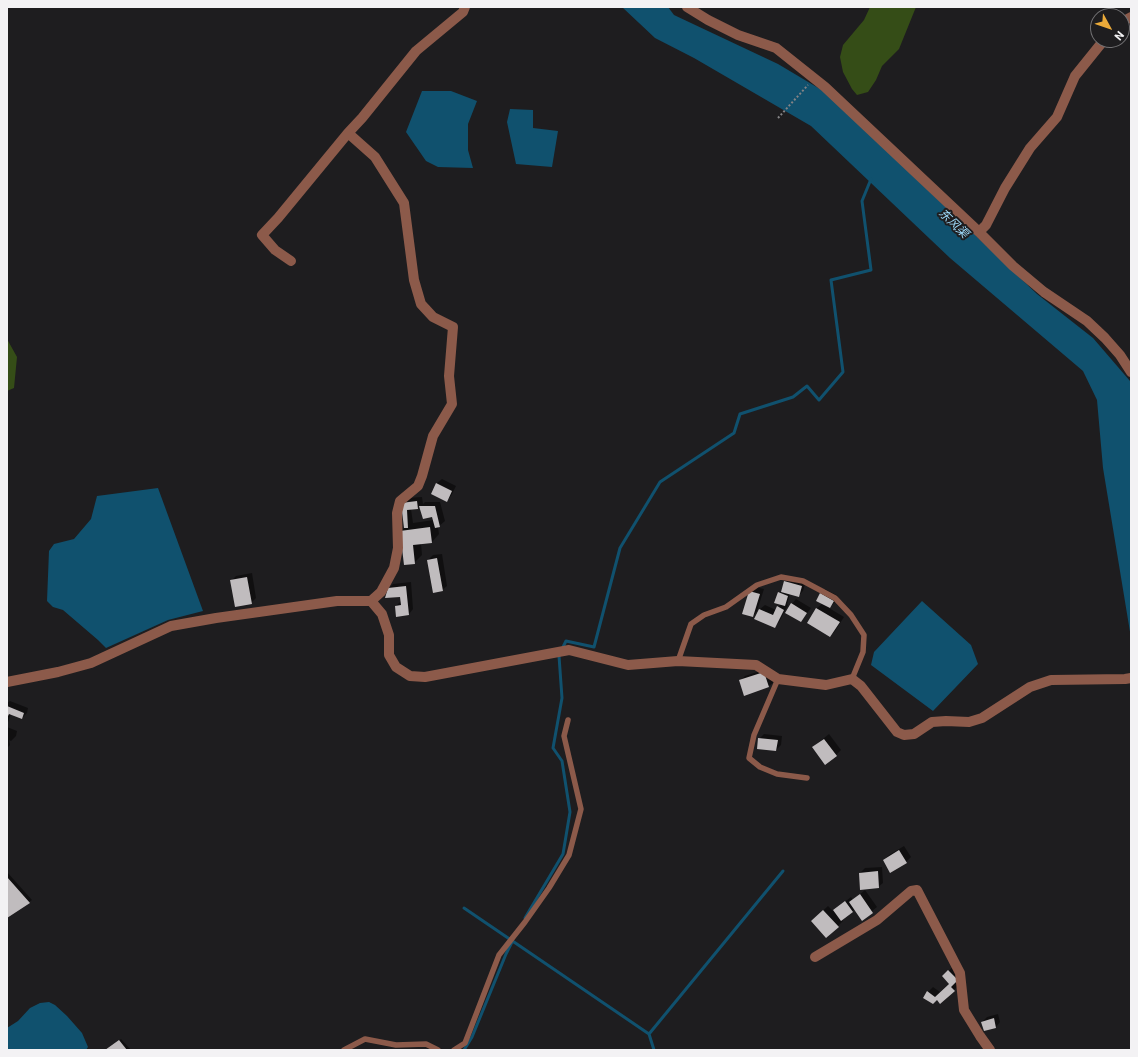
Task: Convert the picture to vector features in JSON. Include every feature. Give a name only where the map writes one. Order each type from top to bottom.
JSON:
[{"type":"street","points":[[291,261],[276,250],[262,235],[278,218],[416,52],[463,12],[465,7]]},
{"type":"street","points":[[687,7],[708,20],[738,35],[776,48],[814,78],[885,142],[1013,266],[1044,292],[1087,321],[1120,355],[1131,372]]},
{"type":"street","points":[[979,232],[986,225],[1005,188],[1030,148],[1057,117],[1075,76],[1098,48]]},
{"type":"street","points":[[7,682],[58,672],[91,663],[171,626],[216,618],[337,601],[371,601],[381,592],[394,568],[398,548],[397,513],[400,501],[418,486],[433,436],[452,404],[449,376],[453,327],[433,317],[421,304],[414,280],[404,203],[375,157],[348,133]]},
{"type":"street","points":[[371,601],[382,614],[389,635],[389,655],[396,667],[410,676],[425,677],[569,650],[628,665],[678,661],[756,665],[778,679],[826,685],[852,679],[861,686],[897,732],[904,735],[914,734],[932,722],[969,722],[982,718],[1030,687],[1051,680],[1128,679]]},
{"type":"street","points":[[815,957],[877,920],[911,891],[917,890],[960,973],[964,1010],[990,1050]]},
{"type":"lane","points":[[678,661],[692,624],[704,615],[726,607],[757,585],[781,577],[803,581],[834,598],[851,615],[864,636],[863,652],[852,679]]},
{"type":"lane","points":[[778,679],[754,735],[749,758],[760,768],[777,774],[807,778]]},
{"type":"lane","points":[[454,1050],[465,1043],[499,955],[549,888],[569,855],[580,809],[564,736],[568,720]]},
{"type":"lane","points":[[344,1050],[365,1039],[396,1045],[426,1044],[438,1050]]},
{"type":"path","points":[[778,118],[814,78]]},
{"type":"green space","points":[[870,7],[916,7],[899,49],[882,66],[876,80],[868,92],[857,95],[843,72],[840,57],[843,45],[864,20]]},
{"type":"green space","points":[[7,339],[17,357],[14,388],[7,391]]},
{"type":"water","name":"东风渠","points":[[622,7],[668,7],[674,15],[778,64],[825,92],[1037,294],[1093,338],[1130,381],[1131,638],[1103,468],[1097,400],[1083,371],[950,258],[811,126],[694,58],[655,38]]},
{"type":"water","points":[[422,91],[451,91],[477,101],[468,124],[468,150],[473,168],[438,167],[426,161],[406,132]]},
{"type":"water","points":[[510,109],[533,110],[533,128],[558,131],[552,167],[516,164],[507,122]]},
{"type":"water","points":[[158,488],[203,611],[168,620],[106,648],[63,610],[53,607],[47,601],[49,551],[54,544],[74,539],[91,519],[97,496]]},
{"type":"water","points":[[922,601],[971,645],[978,664],[933,711],[871,665],[874,652]]},
{"type":"water","points":[[49,1002],[55,1005],[67,1016],[82,1033],[88,1047],[86,1050],[7,1050],[7,1028],[18,1021],[30,1008],[40,1003]]},
{"type":"building","points":[[436,483],[452,491],[447,502],[431,494]]},
{"type":"building","points":[[417,501],[418,509],[407,510],[408,528],[404,528],[401,503]]},
{"type":"building","points":[[419,506],[435,506],[440,527],[435,528],[432,517],[423,519]]},
{"type":"building","points":[[430,527],[432,543],[413,545],[415,564],[404,565],[400,531]]},
{"type":"building","points":[[437,558],[443,591],[433,593],[427,560]]},
{"type":"building","points":[[247,577],[252,604],[235,607],[230,580]]},
{"type":"building","points":[[784,581],[802,586],[799,597],[781,592]]},
{"type":"building","points":[[406,586],[409,615],[396,617],[395,606],[401,605],[400,597],[385,598],[388,588]]},
{"type":"building","points":[[749,591],[760,594],[753,617],[742,614]]},
{"type":"building","points":[[778,592],[788,596],[785,606],[774,603]]},
{"type":"building","points":[[820,593],[834,601],[830,608],[816,601]]},
{"type":"building","points":[[791,603],[807,613],[801,622],[785,613]]},
{"type":"building","points":[[777,606],[784,610],[775,628],[754,619],[759,609],[773,615]]},
{"type":"building","points":[[816,608],[840,622],[830,637],[807,623]]},
{"type":"building","points":[[764,672],[769,687],[744,696],[739,680]]},
{"type":"building","points":[[7,706],[24,713],[22,719],[9,714],[7,718]]},
{"type":"building","points":[[758,738],[778,740],[776,751],[757,749]]},
{"type":"building","points":[[824,739],[837,756],[825,765],[812,747]]},
{"type":"building","points":[[899,850],[907,863],[890,873],[883,860]]},
{"type":"building","points":[[878,871],[879,888],[860,890],[859,873]]},
{"type":"building","points":[[7,877],[30,903],[7,918]]},
{"type":"building","points":[[860,894],[873,913],[862,921],[849,902]]},
{"type":"building","points":[[845,901],[853,912],[841,921],[833,910]]},
{"type":"building","points":[[823,910],[839,927],[826,938],[811,921]]},
{"type":"building","points":[[948,970],[958,980],[951,987],[955,991],[940,1004],[937,1000],[933,1004],[923,998],[927,991],[935,997],[949,984],[942,976]]},
{"type":"building","points":[[994,1018],[996,1028],[984,1031],[981,1022]]},
{"type":"building","points":[[119,1040],[127,1050],[105,1050]]},
{"type":"waterway","points":[[562,649],[566,641],[594,647],[620,548],[660,482],[734,433],[740,414],[793,397],[807,386],[819,400],[843,372],[831,280],[871,270],[862,201],[871,179]]},
{"type":"waterway","points":[[525,918],[563,854],[570,812],[562,761],[553,748],[562,698],[560,654]]},
{"type":"waterway","points":[[649,1034],[783,871]]},
{"type":"waterway","points":[[464,908],[649,1034],[654,1050]]},
{"type":"waterway","points":[[464,1050],[472,1037],[512,942]]}]
